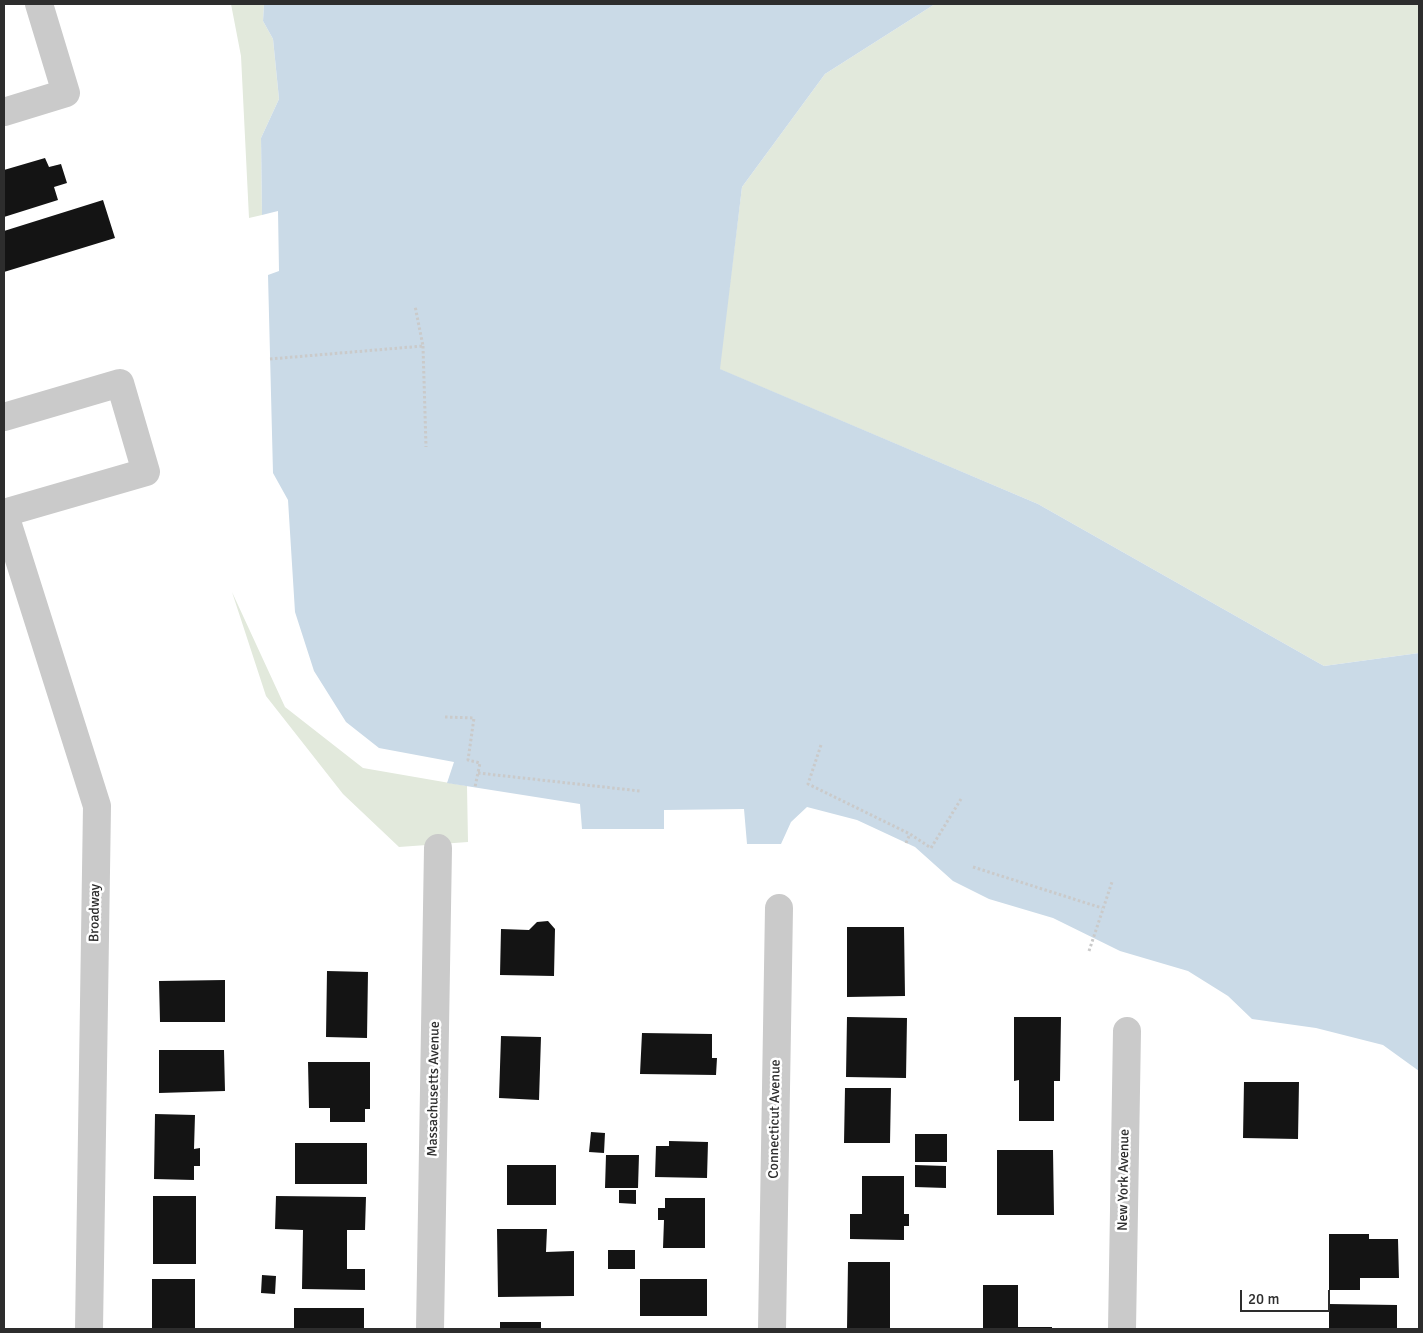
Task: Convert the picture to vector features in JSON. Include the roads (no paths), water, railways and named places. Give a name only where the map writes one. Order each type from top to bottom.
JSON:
[{"type":"street","points":[[4,112],[66,93],[39,4]]},
{"type":"street","points":[[4,417],[120,383],[146,472],[4,512]]},
{"type":"street","name":"Broadway","points":[[4,512],[97,806],[89,1329]]},
{"type":"street","name":"Massachusetts Avenue","points":[[430,1329],[438,848]]},
{"type":"street","name":"Connecticut Avenue","points":[[772,1329],[779,908]]},
{"type":"street","name":"New York Avenue","points":[[1122,1329],[1127,1031]]},
{"type":"water","points":[[264,4],[935,4],[825,74],[742,187],[720,369],[1038,504],[1324,666],[1419,653],[1419,1071],[1383,1045],[1316,1028],[1252,1019],[1228,996],[1188,971],[1120,951],[1053,918],[989,899],[953,881],[915,847],[857,820],[807,807],[791,822],[781,844],[747,844],[744,809],[664,810],[664,829],[582,829],[580,804],[447,783],[454,762],[379,748],[346,722],[314,671],[295,612],[288,500],[273,473],[268,275],[279,271],[278,211],[262,215],[261,138],[279,99],[273,39],[263,21]]}]
